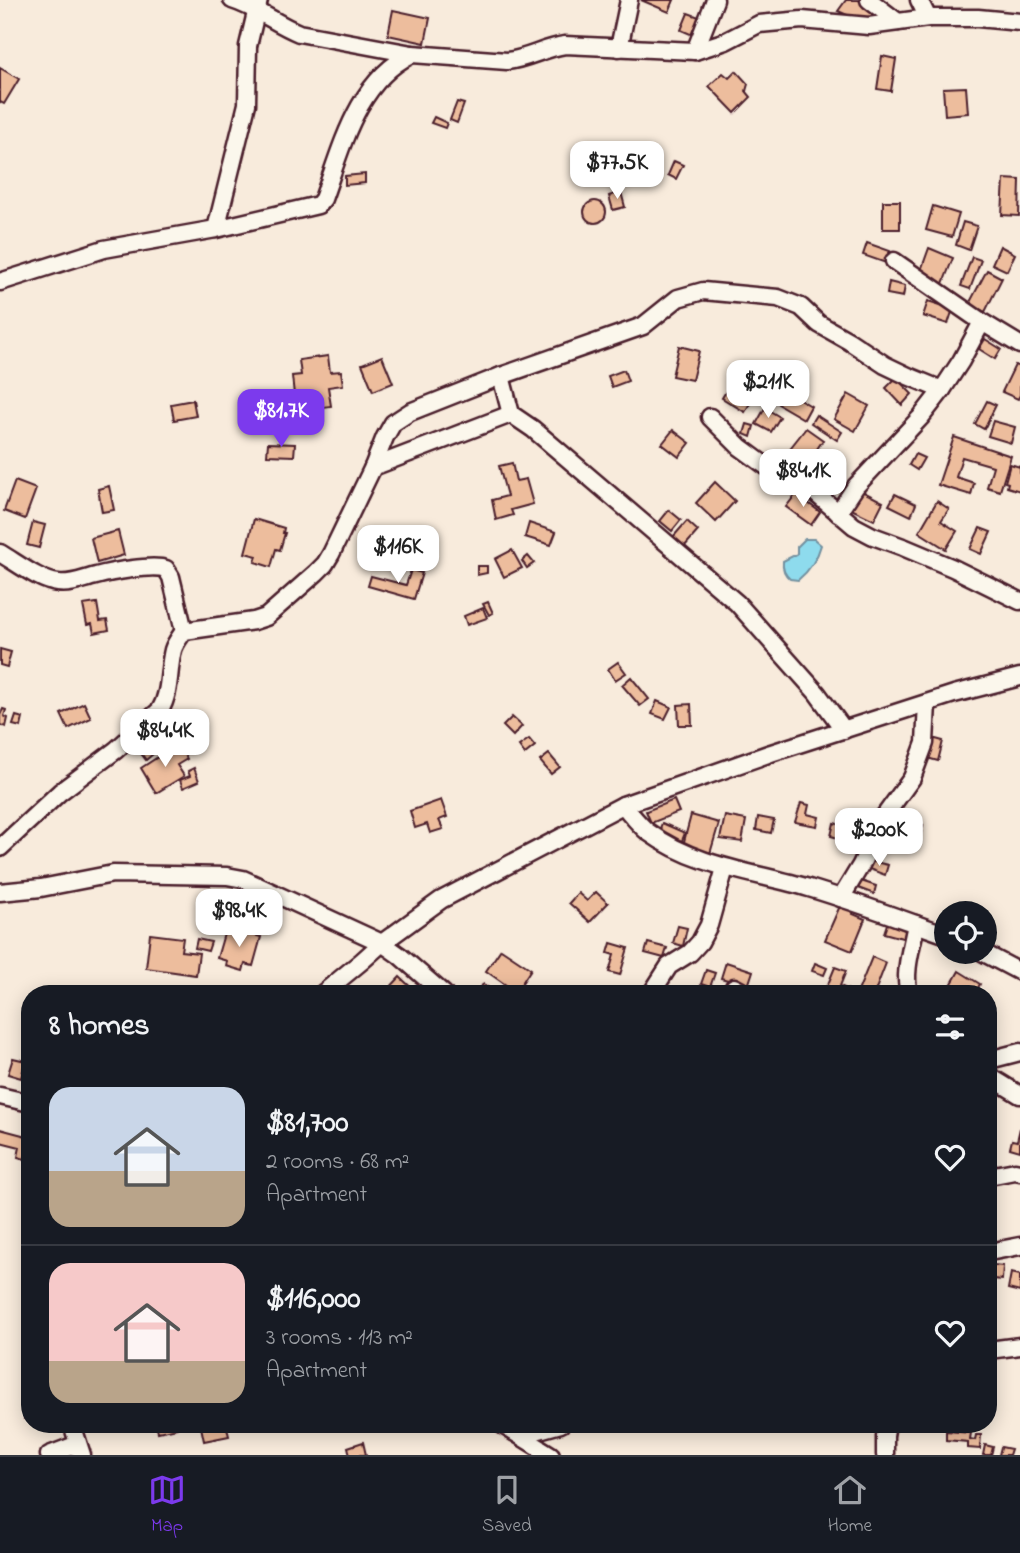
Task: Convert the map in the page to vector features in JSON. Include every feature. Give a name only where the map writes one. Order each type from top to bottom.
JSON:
[{"type":"street","points":[[232,0],[257,5],[288,29],[299,33],[412,54],[507,61],[520,60],[565,45],[695,51],[726,41],[759,24],[802,20],[869,26],[928,18],[978,18],[1020,22]]},
{"type":"street","points":[[618,48],[629,0]]},
{"type":"street","points":[[695,51],[715,0]]},
{"type":"street","points":[[869,0],[898,22]]},
{"type":"street","points":[[919,0],[928,18]]},
{"type":"street","points":[[216,229],[247,104],[248,46],[257,5]]},
{"type":"street","points":[[0,282],[104,249],[216,229],[318,205],[323,200],[349,128],[369,90],[399,61],[412,54]]},
{"type":"street","points":[[894,261],[1020,345]]},
{"type":"street","points":[[184,631],[266,617],[325,564],[393,423],[410,412],[501,376],[643,326],[678,298],[703,291],[778,298],[790,302],[801,307],[819,324],[885,365],[942,390]]},
{"type":"street","points":[[838,513],[856,486],[921,417],[942,390],[982,322]]},
{"type":"street","points":[[501,376],[511,414],[533,429],[737,603],[817,693],[844,730]]},
{"type":"street","points":[[373,467],[511,414]]},
{"type":"street","points":[[710,418],[740,447],[766,466],[814,492],[854,526],[953,568],[1020,601]]},
{"type":"street","points":[[0,553],[48,581],[63,584],[96,575],[155,566],[166,569],[171,577],[184,631],[173,649],[167,693],[160,710],[116,750],[52,799],[0,848]]},
{"type":"street","points":[[333,985],[382,943],[441,900],[623,805],[954,694],[1020,677]]},
{"type":"street","points":[[841,898],[861,865],[883,818],[912,778],[925,743],[927,703]]},
{"type":"street","points":[[623,805],[647,832],[692,857],[841,898],[934,930]]},
{"type":"street","points":[[657,985],[669,967],[690,953],[700,942],[709,925],[725,868]]},
{"type":"street","points":[[0,892],[41,888],[113,874],[227,876],[243,879],[382,943],[434,985]]},
{"type":"street","points":[[907,985],[916,924]]},
{"type":"street","points":[[997,960],[1020,972]]},
{"type":"street","points":[[997,1058],[1020,1052]]},
{"type":"street","points":[[997,1081],[1020,1095]]},
{"type":"street","points":[[0,1096],[21,1101]]},
{"type":"street","points":[[997,1174],[1020,1172]]},
{"type":"street","points":[[997,1250],[1020,1246]]},
{"type":"street","points":[[997,1349],[1020,1346]]},
{"type":"street","points":[[49,1455],[80,1450],[75,1433]]},
{"type":"street","points":[[516,1433],[551,1455]]},
{"type":"street","points":[[885,1455],[886,1433]]},
{"type":"water","points":[[805,539],[814,539],[821,545],[812,564],[802,576],[798,580],[790,579],[784,571],[783,561],[797,554],[797,547]]},
{"type":"building","points":[[641,0],[674,0],[669,12]]},
{"type":"building","points":[[846,0],[861,0],[875,11],[866,23],[838,11]]},
{"type":"building","points":[[393,10],[430,18],[425,43],[388,35]]},
{"type":"building","points":[[688,13],[702,18],[695,36],[681,30]]},
{"type":"building","points":[[882,56],[896,59],[891,91],[877,89]]},
{"type":"building","points":[[0,68],[19,79],[4,104],[0,102]]},
{"type":"building","points":[[736,71],[748,84],[746,91],[751,97],[735,113],[709,86],[723,73],[729,78]]},
{"type":"building","points":[[966,87],[968,113],[945,115],[943,88]]},
{"type":"building","points":[[457,102],[464,104],[457,123],[450,120]]},
{"type":"building","points":[[434,117],[447,123],[445,128],[431,123]]},
{"type":"building","points":[[674,161],[683,165],[676,179],[668,175]]},
{"type":"building","points":[[365,174],[365,183],[345,185],[345,176]]},
{"type":"building","points":[[1004,179],[1020,180],[1019,216],[1002,215]]},
{"type":"building","points":[[621,192],[625,207],[613,210],[609,196]]},
{"type":"building","points":[[595,201],[603,204],[606,212],[603,220],[595,223],[587,220],[584,212],[587,204]]},
{"type":"building","points":[[883,201],[900,201],[900,229],[883,229]]},
{"type":"building","points":[[933,206],[959,214],[952,237],[926,230]]},
{"type":"building","points":[[963,222],[977,226],[969,250],[956,245]]},
{"type":"building","points":[[867,243],[890,251],[886,263],[863,255]]},
{"type":"building","points":[[1000,246],[1015,254],[1007,271],[992,264]]},
{"type":"building","points":[[929,248],[953,258],[942,286],[919,276]]},
{"type":"building","points":[[972,257],[981,260],[970,289],[961,286]]},
{"type":"building","points":[[987,270],[1002,278],[985,312],[969,304]]},
{"type":"building","points":[[889,282],[905,286],[903,297],[887,294]]},
{"type":"building","points":[[928,301],[953,309],[948,324],[923,316]]},
{"type":"building","points":[[985,339],[1001,349],[995,359],[979,349]]},
{"type":"building","points":[[679,346],[699,351],[692,380],[672,376]]},
{"type":"building","points":[[328,356],[330,372],[341,371],[343,385],[328,387],[331,406],[308,409],[307,402],[295,404],[292,376],[301,375],[299,360]]},
{"type":"building","points":[[382,356],[393,383],[373,391],[362,364]]},
{"type":"building","points":[[1015,365],[1020,367],[1018,399],[1002,392]]},
{"type":"building","points":[[624,370],[628,381],[612,387],[608,376]]},
{"type":"building","points":[[739,370],[762,383],[745,412],[722,398]]},
{"type":"building","points":[[896,378],[912,394],[902,405],[886,388]]},
{"type":"building","points":[[786,391],[811,406],[804,419],[778,404]]},
{"type":"building","points":[[848,394],[869,406],[855,431],[834,419]]},
{"type":"building","points":[[193,400],[196,416],[174,420],[171,404]]},
{"type":"building","points":[[987,401],[996,405],[984,429],[975,424]]},
{"type":"building","points":[[765,408],[780,417],[771,432],[756,424]]},
{"type":"building","points":[[816,415],[842,432],[837,440],[811,423]]},
{"type":"building","points":[[993,421],[1015,427],[1011,443],[988,436]]},
{"type":"building","points":[[747,424],[754,426],[751,437],[744,434]]},
{"type":"building","points":[[806,428],[823,440],[817,449],[824,454],[813,470],[806,465],[802,470],[784,456]]},
{"type":"building","points":[[673,430],[690,443],[679,457],[662,444]]},
{"type":"building","points":[[954,437],[1011,456],[1000,491],[987,487],[993,466],[962,457],[956,477],[974,483],[971,495],[938,485]]},
{"type":"building","points":[[268,443],[295,444],[294,456],[267,455]]},
{"type":"building","points":[[915,454],[924,458],[917,470],[909,465]]},
{"type":"building","points":[[512,463],[516,481],[526,479],[533,504],[511,510],[513,515],[496,520],[492,500],[507,496],[499,466]]},
{"type":"building","points":[[1010,464],[1020,467],[1020,491],[1007,487],[1008,483],[1005,482]]},
{"type":"building","points":[[15,481],[36,489],[25,519],[4,511]]},
{"type":"building","points":[[715,482],[735,501],[716,522],[696,503]]},
{"type":"building","points":[[109,486],[114,510],[102,512],[98,489]]},
{"type":"building","points":[[856,488],[883,502],[874,520],[847,507]]},
{"type":"building","points":[[796,494],[820,512],[811,525],[786,507]]},
{"type":"building","points":[[895,494],[916,504],[911,516],[889,505]]},
{"type":"building","points":[[937,501],[949,509],[941,521],[957,531],[946,549],[919,532]]},
{"type":"building","points":[[669,510],[681,520],[672,531],[660,521]]},
{"type":"building","points":[[254,519],[284,528],[280,550],[276,549],[271,567],[255,562],[257,556],[245,553]]},
{"type":"building","points":[[687,521],[698,531],[684,547],[673,537]]},
{"type":"building","points":[[33,522],[45,525],[39,548],[27,545]]},
{"type":"building","points":[[529,523],[556,532],[551,545],[525,537]]},
{"type":"building","points":[[980,528],[991,532],[981,554],[970,549]]},
{"type":"building","points":[[118,531],[124,555],[97,563],[91,538]]},
{"type":"building","points":[[512,550],[522,568],[504,577],[495,559]]},
{"type":"building","points":[[528,556],[534,563],[527,568],[522,561]]},
{"type":"building","points":[[477,566],[487,566],[487,573],[477,575]]},
{"type":"building","points":[[411,570],[422,573],[414,599],[368,586],[371,576],[406,585]]},
{"type":"building","points":[[488,602],[493,613],[489,615],[483,604]]},
{"type":"building","points":[[97,603],[100,621],[107,620],[109,630],[94,633],[92,624],[87,625],[83,605]]},
{"type":"building","points":[[483,608],[487,618],[467,625],[464,616]]},
{"type":"building","points":[[0,649],[11,652],[7,667],[0,665]]},
{"type":"building","points":[[618,662],[626,673],[615,680],[608,669]]},
{"type":"building","points":[[631,677],[649,699],[640,706],[622,685]]},
{"type":"building","points":[[657,701],[671,707],[665,719],[652,714]]},
{"type":"building","points":[[84,703],[91,718],[68,729],[61,714]]},
{"type":"building","points":[[691,704],[692,725],[679,725],[678,705]]},
{"type":"building","points":[[3,709],[6,710],[4,716],[8,718],[6,727],[0,725]]},
{"type":"building","points":[[16,716],[23,718],[21,727],[13,725]]},
{"type":"building","points":[[172,716],[176,723],[169,727],[165,721]]},
{"type":"building","points":[[512,717],[522,726],[513,736],[503,726]]},
{"type":"building","points":[[932,738],[943,741],[938,761],[927,758]]},
{"type":"building","points":[[529,739],[535,746],[525,754],[519,746]]},
{"type":"building","points":[[153,740],[160,748],[146,760],[140,752]]},
{"type":"building","points":[[178,744],[187,759],[177,765],[184,776],[156,793],[141,768]]},
{"type":"building","points":[[549,754],[560,767],[551,774],[540,761]]},
{"type":"building","points":[[194,768],[199,781],[183,788],[180,780],[190,776],[188,771]]},
{"type":"building","points":[[441,800],[447,817],[439,820],[443,829],[430,833],[427,824],[415,828],[410,811]]},
{"type":"building","points":[[674,800],[679,812],[651,823],[646,811]]},
{"type":"building","points":[[801,803],[809,805],[807,814],[819,817],[817,826],[795,822]]},
{"type":"building","points":[[899,812],[916,816],[918,824],[923,825],[918,845],[913,843],[911,849],[888,843],[889,838],[884,837],[891,813],[898,815]]},
{"type":"building","points":[[691,815],[719,823],[709,857],[682,849]]},
{"type":"building","points":[[725,816],[746,820],[742,842],[720,839]]},
{"type":"building","points":[[758,817],[774,820],[771,833],[756,830]]},
{"type":"building","points":[[662,823],[685,833],[681,843],[658,834]]},
{"type":"building","points":[[834,823],[860,830],[857,843],[831,836]]},
{"type":"building","points":[[871,861],[888,865],[885,875],[869,869]]},
{"type":"building","points":[[861,881],[876,886],[874,894],[858,888]]},
{"type":"building","points":[[596,892],[608,903],[590,922],[569,903],[578,893],[587,901]]},
{"type":"building","points":[[842,905],[865,919],[852,951],[825,940]]},
{"type":"building","points":[[888,921],[909,927],[906,939],[884,933]]},
{"type":"building","points":[[678,926],[687,928],[683,946],[673,943]]},
{"type":"building","points":[[226,927],[261,937],[253,966],[245,964],[243,971],[226,966],[227,961],[217,958]]},
{"type":"building","points":[[150,934],[183,938],[181,951],[199,953],[196,975],[146,968]]},
{"type":"building","points":[[197,939],[211,942],[208,951],[195,948]]},
{"type":"building","points":[[611,943],[628,948],[620,975],[609,972],[614,955],[608,953]]},
{"type":"building","points":[[648,943],[667,948],[664,958],[645,953]]},
{"type":"building","points":[[501,949],[531,969],[521,985],[506,985],[486,971]]},
{"type":"building","points":[[872,957],[886,963],[877,985],[861,985]]},
{"type":"building","points":[[726,962],[753,971],[748,985],[721,978]]},
{"type":"building","points":[[815,963],[827,968],[824,975],[812,971]]},
{"type":"building","points":[[835,967],[846,971],[840,985],[828,985]]},
{"type":"building","points":[[706,970],[715,973],[711,985],[701,984]]},
{"type":"building","points":[[959,971],[980,984],[980,985],[951,985]]},
{"type":"building","points":[[400,977],[408,985],[392,985]]},
{"type":"building","points":[[13,1058],[21,1060],[21,1078],[8,1074]]},
{"type":"building","points":[[1020,1128],[1020,1151],[1010,1148],[1012,1140],[1017,1141]]},
{"type":"building","points":[[0,1129],[21,1135],[21,1158],[18,1157],[20,1147],[0,1142]]},
{"type":"building","points":[[997,1265],[1003,1266],[1002,1280],[997,1279]]},
{"type":"building","points":[[1011,1273],[1020,1275],[1020,1292],[1008,1289]]},
{"type":"building","points":[[202,1433],[228,1433],[229,1436],[204,1441]]},
{"type":"building","points":[[946,1433],[971,1433],[970,1439],[975,1440],[976,1435],[981,1435],[980,1449],[968,1448],[968,1442],[946,1440]]},
{"type":"building","points":[[363,1442],[366,1455],[350,1455],[348,1447]]},
{"type":"building","points":[[985,1445],[993,1447],[991,1455],[983,1455]]},
{"type":"building","points":[[1001,1447],[1011,1449],[1009,1455],[999,1455]]}]
